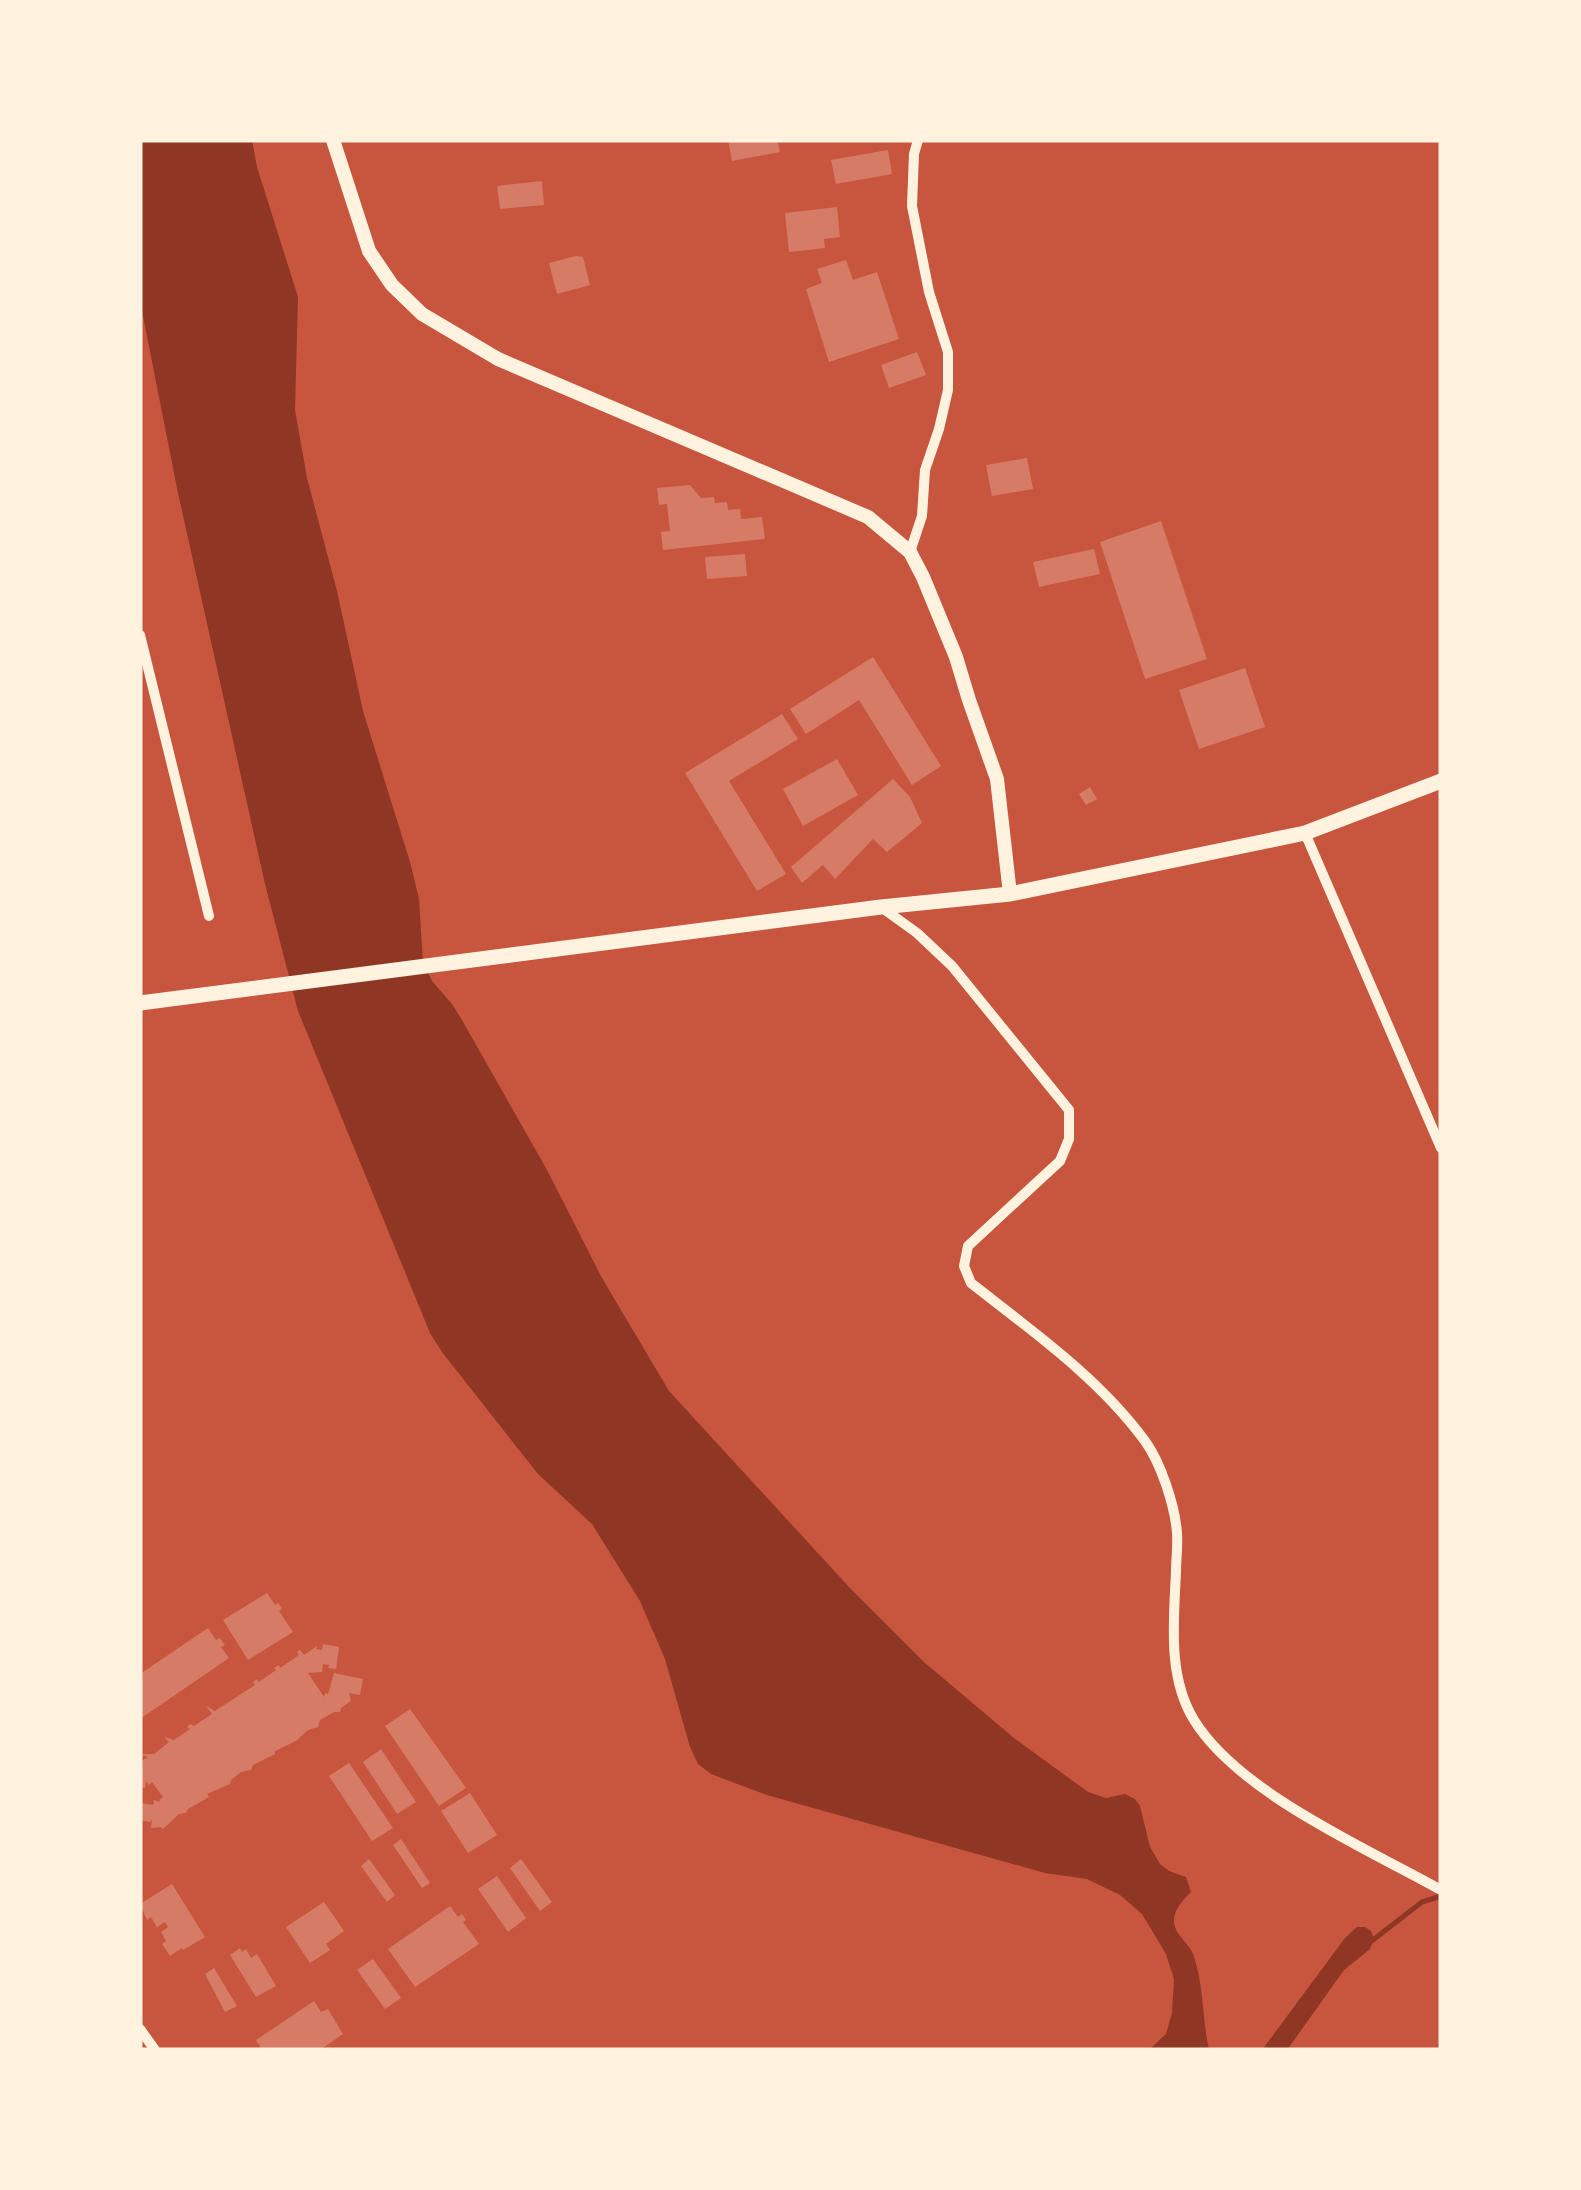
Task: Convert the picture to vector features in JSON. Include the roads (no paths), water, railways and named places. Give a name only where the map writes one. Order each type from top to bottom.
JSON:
[{"type":"main road","points":[[140,1003],[880,906],[1010,894],[1305,834],[1441,781]]},
{"type":"street","points":[[334,140],[368,251],[392,285],[422,314],[498,359],[868,518],[910,552],[956,656],[997,779],[1010,894]]},
{"type":"street","points":[[910,552],[922,516],[925,470],[948,390],[948,352],[930,292],[912,206],[918,140]]},
{"type":"street","points":[[140,636],[209,916]]},
{"type":"street","points":[[1305,834],[1441,1148]]},
{"type":"street","points":[[880,906],[952,966],[1069,1110],[1069,1140],[1060,1161],[968,1246],[964,1266],[972,1283],[1096,1385],[1147,1443],[1164,1477],[1177,1533],[1173,1641],[1178,1681],[1193,1719],[1220,1752],[1271,1795],[1441,1890]]},
{"type":"street","points":[[140,2029],[154,2050]]},
{"type":"waterway","points":[[1369,1943],[1422,1902],[1441,1896]]}]
